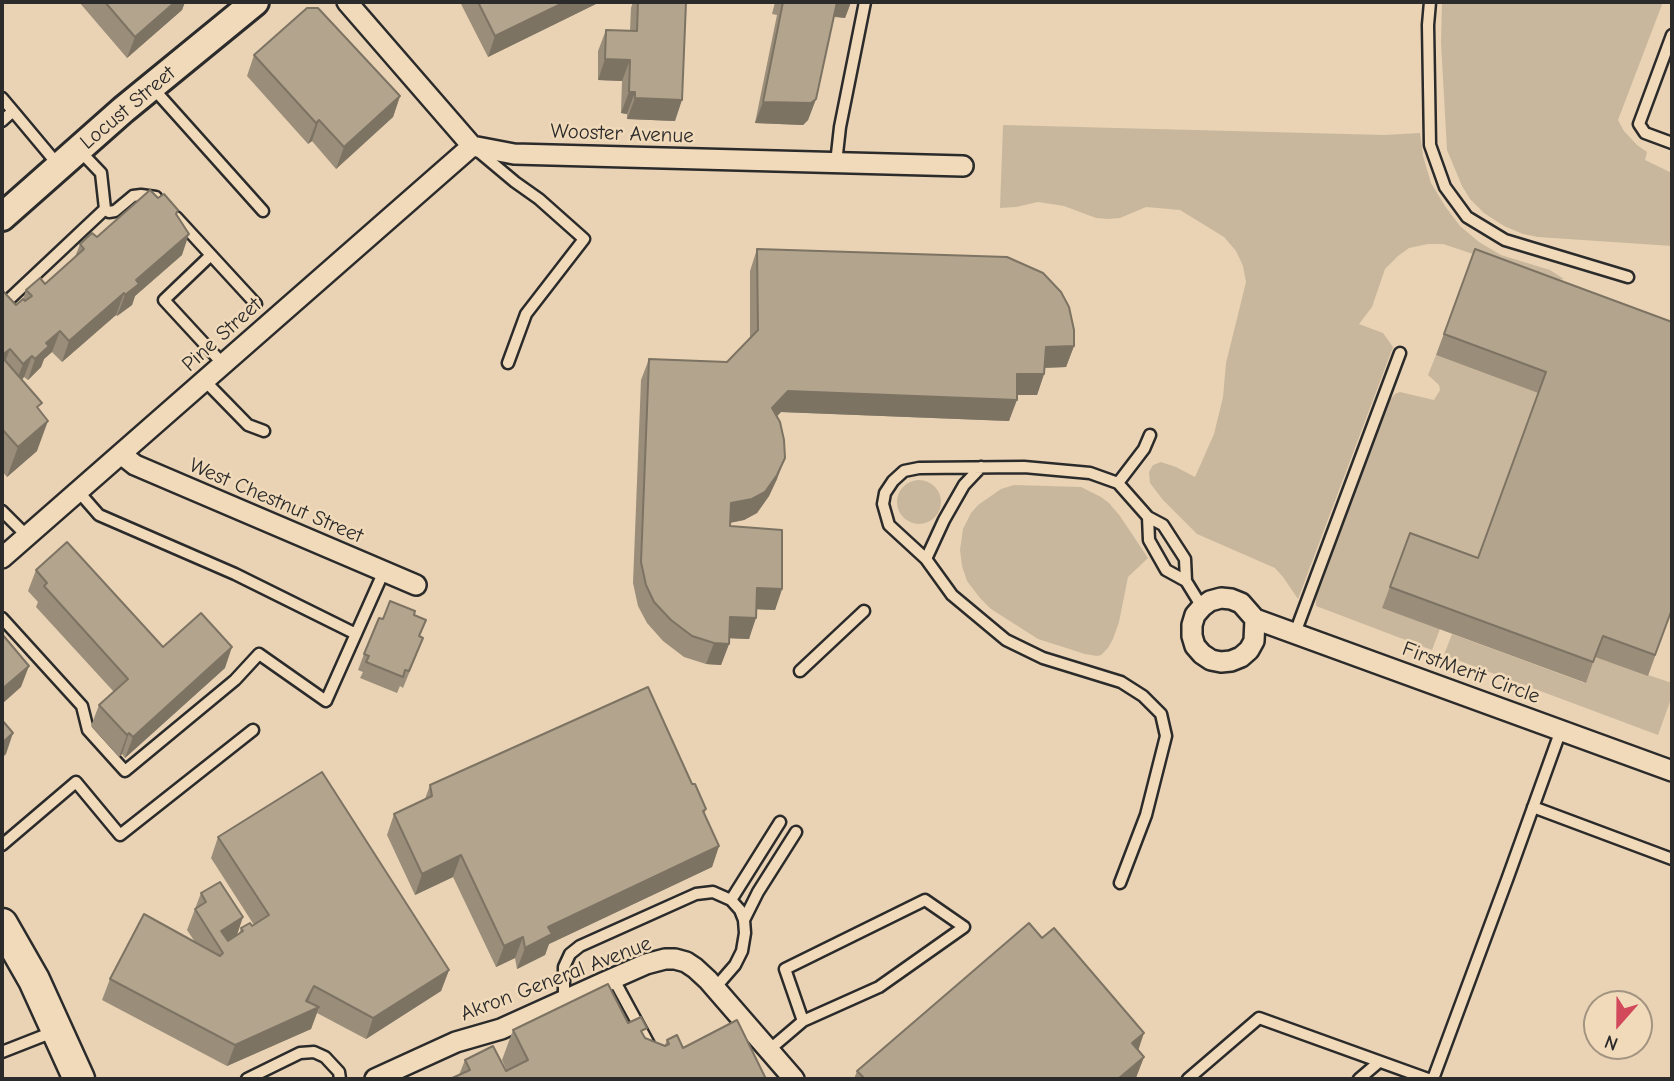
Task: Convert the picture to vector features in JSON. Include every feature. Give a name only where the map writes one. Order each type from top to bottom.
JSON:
[{"type":"main road","name":"Locust Street","points":[[2,217],[255,2]]},
{"type":"main road","points":[[2,923],[34,980],[79,1079]]},
{"type":"street","points":[[347,2],[472,146]]},
{"type":"street","name":"Wooster Avenue","points":[[472,146],[514,154],[963,166]]},
{"type":"street","name":"Pine Street","points":[[2,558],[472,146]]},
{"type":"street","name":"West Chestnut Street","points":[[121,454],[135,465],[416,585]]},
{"type":"street","name":"FirstMerit Circle","points":[[1202,607],[1210,601],[1231,599],[1241,603],[1255,619],[1672,771]]},
{"type":"street","points":[[1202,607],[1195,615],[1192,636],[1195,646],[1211,660],[1231,661],[1249,650],[1254,641],[1255,619]]},
{"type":"street","name":"Akron General Avenue","points":[[375,1079],[456,1042],[501,1029],[613,978],[665,959],[686,962],[695,968],[794,1079]]},
{"type":"lane","points":[[835,164],[865,2]]},
{"type":"lane","points":[[1430,2],[1430,145],[1445,187],[1467,217],[1505,240],[1628,277]]},
{"type":"lane","points":[[1672,35],[1639,124],[1645,133],[1672,143]]},
{"type":"lane","points":[[152,87],[263,211]]},
{"type":"lane","points":[[2,98],[13,111],[69,158],[101,173],[105,209]]},
{"type":"lane","points":[[2,121],[13,111]]},
{"type":"lane","points":[[472,146],[584,239],[526,314],[508,363]]},
{"type":"lane","points":[[105,209],[109,212],[115,211],[133,197],[141,195],[160,199]]},
{"type":"lane","points":[[169,208],[256,304]]},
{"type":"lane","points":[[2,306],[105,209]]},
{"type":"lane","points":[[211,255],[164,300],[223,364]]},
{"type":"lane","points":[[1296,634],[1400,353]]},
{"type":"lane","points":[[205,381],[248,425],[264,431]]},
{"type":"lane","points":[[1118,483],[1144,449],[1150,435]]},
{"type":"lane","points":[[926,559],[964,485],[981,467]]},
{"type":"lane","points":[[1120,883],[1146,815],[1166,736],[1161,714],[1143,696],[1121,682],[1043,658],[1006,640],[951,595],[926,559],[888,525],[883,504],[885,493],[904,471],[919,468],[1024,467],[1090,473],[1118,483],[1147,517],[1163,525],[1185,559],[1186,581],[1202,607]]},
{"type":"lane","points":[[78,491],[99,515],[235,574],[356,634]]},
{"type":"lane","points":[[2,511],[27,536]]},
{"type":"lane","points":[[1147,517],[1149,540],[1166,570],[1186,581]]},
{"type":"lane","points":[[2,618],[82,706],[88,730],[125,771],[235,680],[259,654],[326,701],[384,571]]},
{"type":"lane","points":[[800,671],[864,611]]},
{"type":"lane","points":[[2,845],[76,782],[120,835],[253,730]]},
{"type":"lane","points":[[1188,1079],[1259,1018],[1431,1079],[1561,730]]},
{"type":"lane","points":[[1534,807],[1672,859]]},
{"type":"lane","points":[[731,900],[780,822]]},
{"type":"lane","points":[[744,920],[758,892],[796,832]]},
{"type":"lane","points":[[565,1000],[564,967],[570,954],[580,946],[696,894],[713,892],[731,900],[740,910],[746,933],[743,951],[715,988]]},
{"type":"lane","points":[[769,1050],[803,1021],[879,987],[964,927],[925,900],[785,969],[803,1021]]},
{"type":"lane","points":[[613,978],[658,1060]]},
{"type":"lane","points":[[3,1048],[57,1030]]},
{"type":"lane","points":[[247,1079],[300,1053],[314,1052],[326,1057],[339,1072],[340,1079]]},
{"type":"lane","points":[[1359,1079],[1379,1062]]},
{"type":"shaded area","points":[[1442,2],[1663,2],[1618,120],[1624,131],[1647,152],[1645,160],[1672,173],[1672,246],[1523,234],[1484,213],[1470,199],[1447,150],[1441,43]]},
{"type":"shaded area","points":[[1003,125],[1384,135],[1420,133],[1431,183],[1460,226],[1501,255],[1550,270],[1564,279],[1551,280],[1443,244],[1409,248],[1385,269],[1372,307],[1359,324],[1383,333],[1393,347],[1298,599],[1275,568],[1197,534],[1150,483],[1149,472],[1153,465],[1161,462],[1195,477],[1214,434],[1223,397],[1226,363],[1246,282],[1236,251],[1224,237],[1180,210],[1146,207],[1120,218],[1108,219],[1096,218],[1064,206],[1038,202],[1000,208]]},
{"type":"shaded area","points":[[1436,355],[1538,393],[1470,579],[1440,629],[1432,650],[1316,606],[1316,599],[1389,401],[1400,392],[1434,400],[1440,390],[1439,385],[1428,375]]},
{"type":"shaded area","points":[[919,480],[928,481],[935,486],[940,493],[940,511],[935,518],[928,523],[919,524],[910,523],[903,518],[898,511],[897,502],[898,493],[903,486],[910,481]]},
{"type":"shaded area","points":[[1014,485],[1081,487],[1101,497],[1120,516],[1148,558],[1128,577],[1119,622],[1113,639],[1101,655],[1085,654],[1038,639],[991,609],[967,581],[960,550],[963,529],[978,505],[1001,489]]},
{"type":"shaded area","points":[[1452,634],[1585,683],[1595,657],[1672,683],[1672,696],[1658,735],[1444,655]]},
{"type":"building","points":[[105,2],[175,2],[135,37]]},
{"type":"building","points":[[478,2],[565,2],[495,36]]},
{"type":"building","points":[[638,2],[686,2],[682,100],[635,98],[635,92],[629,92],[630,60],[605,59],[606,30],[637,31]]},
{"type":"building","points":[[783,2],[837,2],[816,99],[811,103],[763,102]]},
{"type":"building","points":[[307,8],[318,8],[400,96],[344,147],[319,120],[316,123],[254,55]]},
{"type":"building","points":[[150,190],[158,198],[164,194],[178,210],[176,214],[189,234],[136,280],[139,284],[125,295],[124,293],[69,341],[60,331],[46,343],[49,346],[35,359],[32,356],[23,364],[10,349],[2,355],[2,290],[16,305],[23,299],[25,301],[32,296],[26,290],[40,278],[45,284],[84,249],[80,244],[92,233],[97,237]]},
{"type":"building","points":[[757,249],[1007,257],[1043,273],[1061,292],[1069,307],[1074,346],[1046,347],[1044,374],[1017,374],[1017,400],[788,391],[772,408],[780,422],[785,458],[765,492],[752,499],[731,503],[730,526],[782,530],[782,589],[757,588],[756,618],[730,617],[729,644],[714,643],[692,636],[671,620],[654,602],[646,585],[641,562],[649,359],[727,362],[758,330]]},
{"type":"building","points":[[1475,249],[1672,322],[1672,609],[1655,655],[1603,636],[1593,662],[1390,587],[1410,533],[1478,558],[1546,372],[1444,334]]},
{"type":"building","points":[[2,357],[42,403],[37,407],[48,421],[18,447],[2,429]]},
{"type":"building","points":[[67,542],[163,647],[201,613],[232,647],[133,737],[129,733],[127,735],[99,705],[128,679],[44,586],[47,583],[36,570]]},
{"type":"building","points":[[390,601],[415,611],[414,615],[426,620],[419,636],[423,638],[409,671],[405,670],[403,677],[366,662],[369,656],[364,654],[379,618],[383,619]]},
{"type":"building","points":[[2,634],[29,666],[2,689]]},
{"type":"building","points":[[648,687],[692,784],[695,784],[706,809],[703,811],[719,846],[548,927],[552,934],[525,948],[523,937],[504,946],[461,855],[422,874],[394,814],[432,796],[430,785]]},
{"type":"building","points":[[2,720],[13,733],[2,743]]},
{"type":"building","points":[[322,772],[449,970],[373,1018],[314,986],[306,1001],[319,1007],[235,1045],[110,979],[144,914],[220,956],[223,953],[195,909],[206,902],[201,893],[220,882],[243,917],[221,931],[228,941],[243,931],[241,928],[250,923],[252,926],[269,915],[218,837]]},
{"type":"building","points":[[1029,923],[1042,938],[1054,928],[1144,1033],[1132,1043],[1144,1057],[1118,1079],[865,1079],[857,1071]]},
{"type":"building","points":[[608,984],[628,1023],[641,1017],[647,1028],[641,1031],[645,1038],[665,1046],[669,1044],[667,1040],[677,1035],[683,1048],[737,1020],[766,1079],[450,1079],[470,1070],[465,1060],[493,1046],[506,1071],[528,1060],[513,1030]]}]
